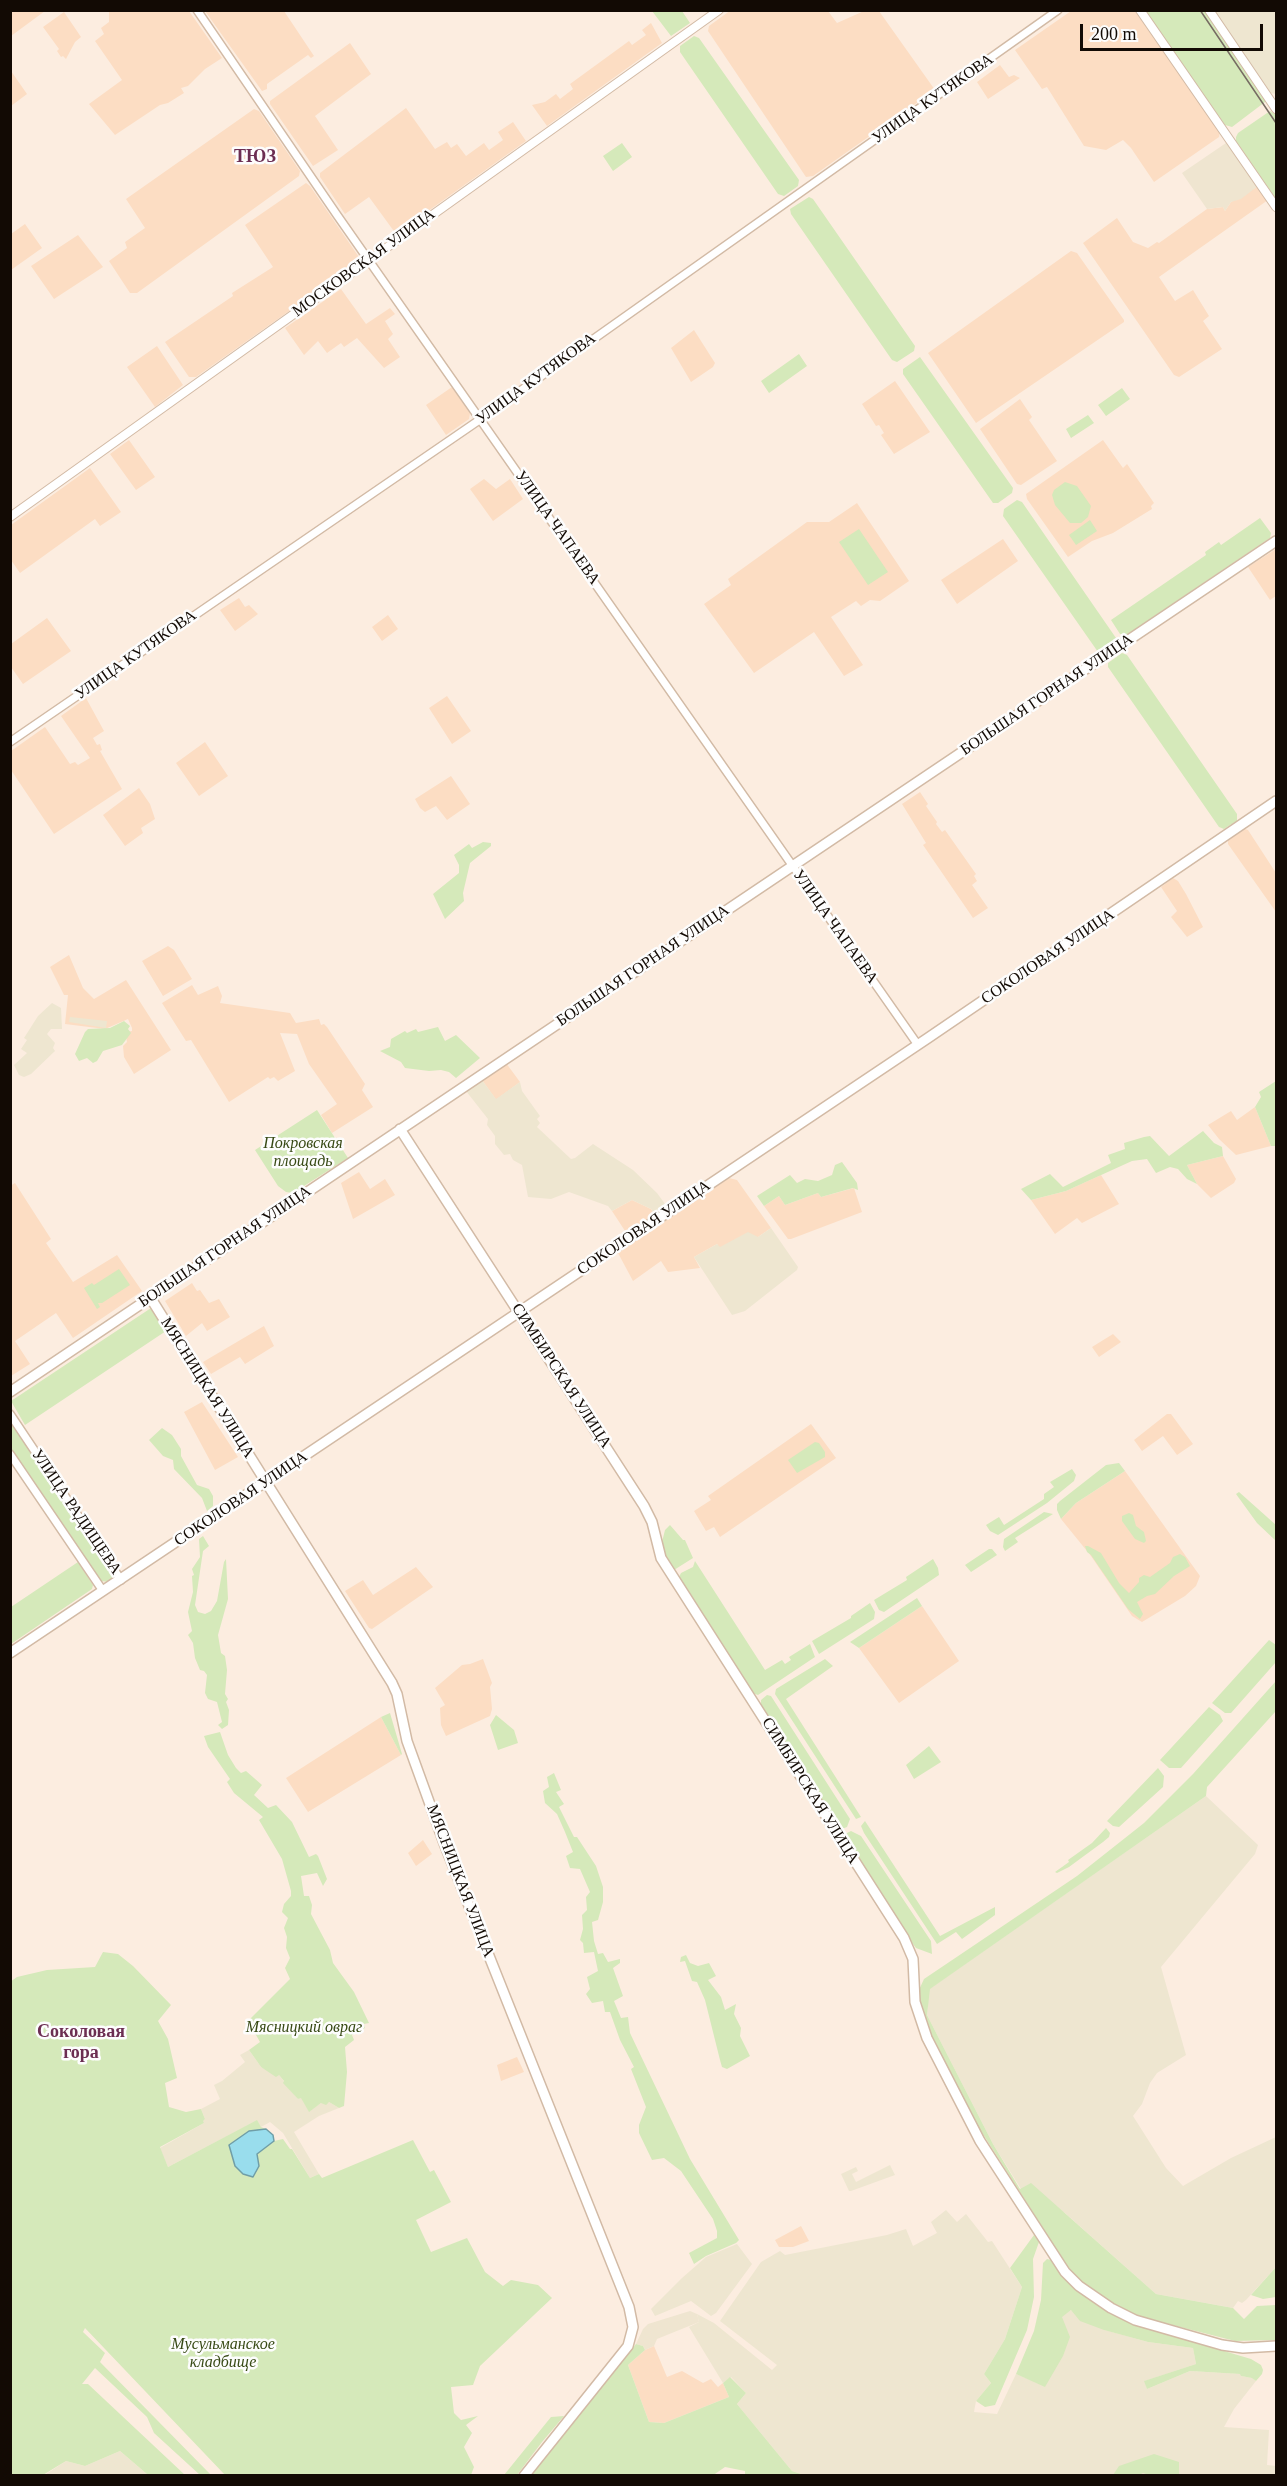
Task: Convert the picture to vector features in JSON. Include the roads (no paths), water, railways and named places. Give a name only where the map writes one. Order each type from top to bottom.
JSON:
[{"type":"main road","name":"МОСКОВСКАЯ УЛИЦА","points":[[10,517],[719,10]]},
{"type":"main road","points":[[1140,10],[1276,207]]},
{"type":"main road","points":[[1209,10],[1276,109]]},
{"type":"main road","name":"БОЛЬШАЯ ГОРНАЯ УЛИЦА","points":[[10,1392],[1276,541]]},
{"type":"main road","name":"СОКОЛОВАЯ УЛИЦА","points":[[10,1653],[918,1045],[1276,801]]},
{"type":"main road","name":"СИМБИРСКАЯ УЛИЦА","points":[[400,1129],[644,1506],[652,1522],[661,1558],[904,1938],[913,1959],[915,2002],[927,2038],[980,2140],[1065,2272],[1079,2286],[1103,2303],[1135,2320],[1222,2345],[1244,2348],[1276,2346]]},
{"type":"main road","name":"МЯСНИЦКАЯ УЛИЦА","points":[[150,1297],[395,1689],[409,1747],[440,1832],[633,2319],[633,2334],[628,2346],[525,2475]]},
{"type":"street","name":"УЛИЦА ЧАПАЕВА","points":[[197,10],[918,1045]]},
{"type":"street","name":"УЛИЦА КУТЯКОВА","points":[[10,742],[480,419],[1058,10]]},
{"type":"street","name":"УЛИЦА РАДИЩЕВА","points":[[10,1414],[121,1580]]},
{"type":"street","name":"УЛИЦА РАДИЩЕВА","points":[[10,1454],[103,1591]]},
{"type":"water","points":[[266,2129],[273,2135],[274,2141],[257,2154],[259,2166],[253,2177],[243,2174],[235,2166],[229,2145],[249,2131]]},
{"type":"tram line","points":[[1200,10],[1276,123]]},
{"type":"district","name":"ТЮЗ","points":[[255,157]]},
{"type":"district","name":"Соколовая гора","points":[[81,2042]]},
{"type":"park label","name":"Покровская площадь","points":[[303,1153]]},
{"type":"park label","name":"Мясницкий овраг","points":[[304,2028]]},
{"type":"park label","name":"Мусульманское кладбище","points":[[223,2354]]}]
